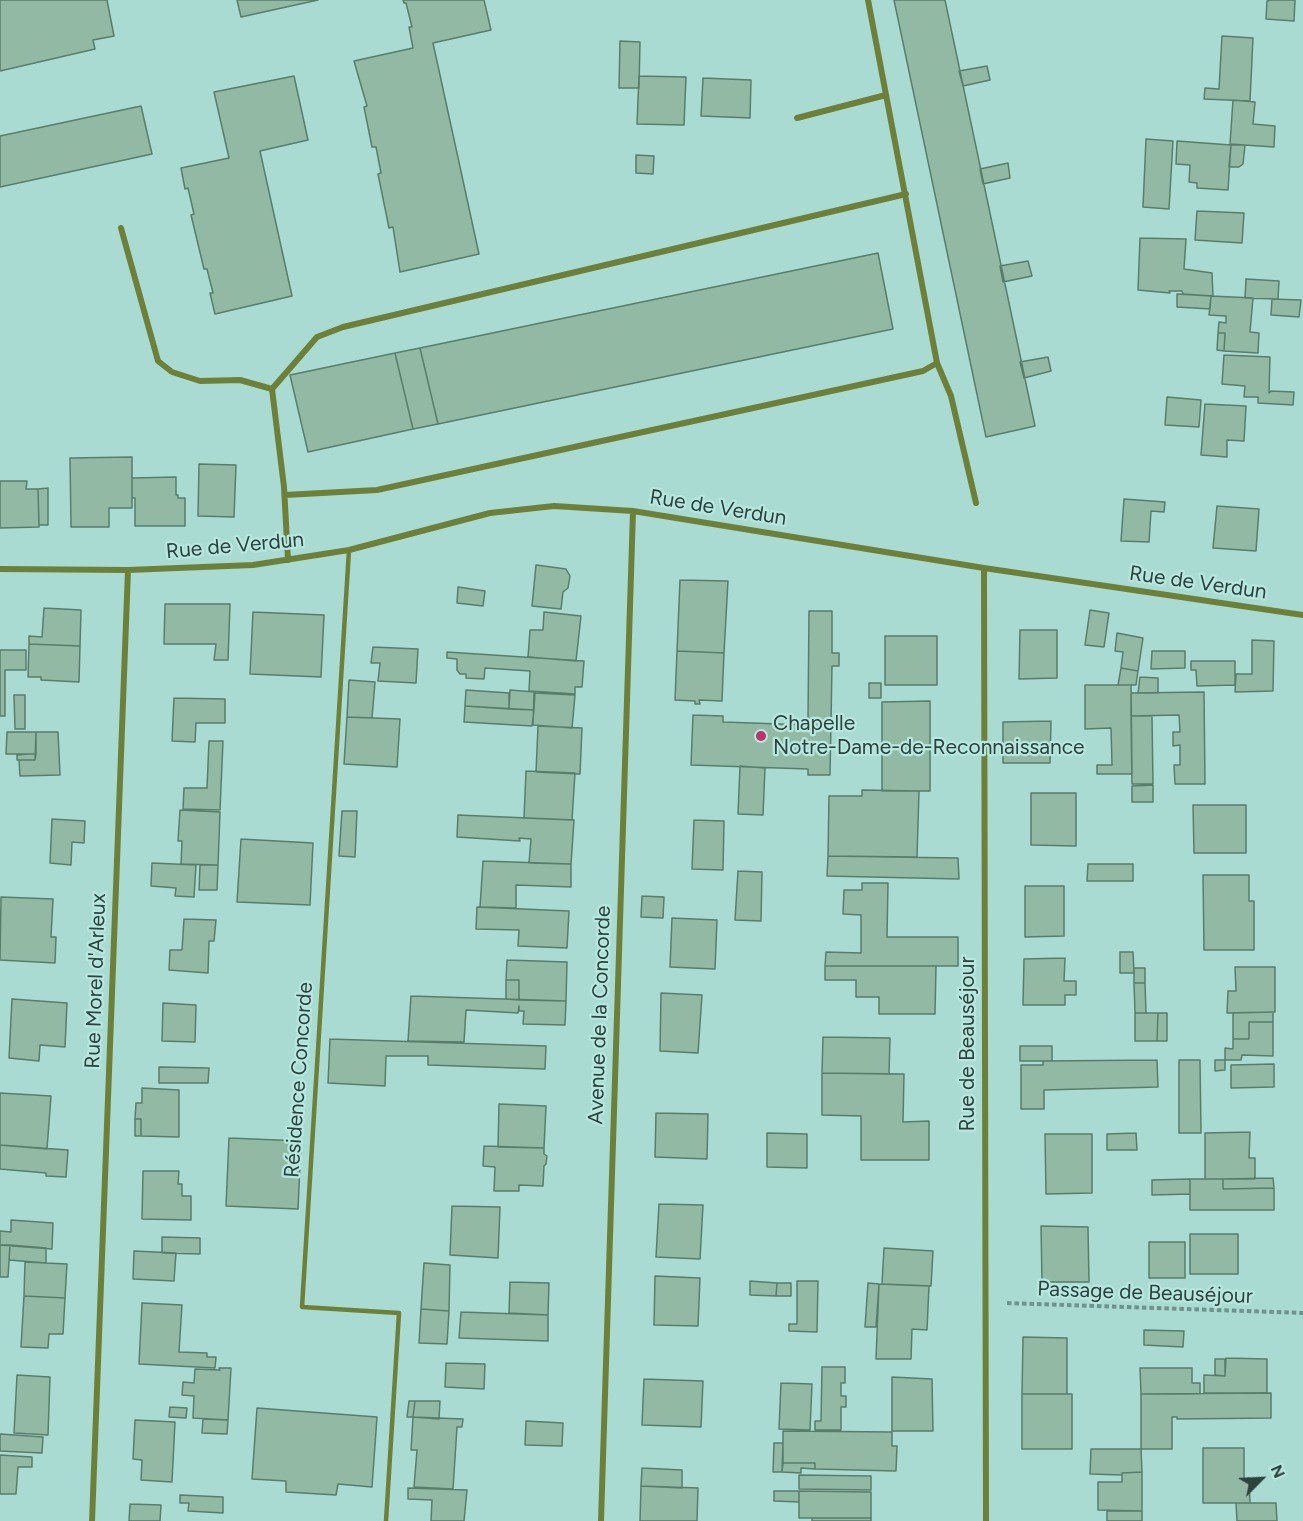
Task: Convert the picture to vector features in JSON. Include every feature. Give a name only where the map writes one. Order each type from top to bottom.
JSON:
[{"type":"street","points":[[868,0],[936,363],[951,396],[976,503]]},
{"type":"street","points":[[797,118],[886,95]]},
{"type":"street","points":[[288,560],[285,495],[272,388],[317,337],[343,327],[906,194]]},
{"type":"street","points":[[121,228],[158,361],[172,372],[200,381],[240,380],[272,388]]},
{"type":"street","points":[[285,495],[377,490],[923,371],[936,363]]},
{"type":"street","name":"Rue de Verdun","points":[[128,570],[253,565],[288,560],[349,550],[490,513],[554,506],[633,511],[984,568],[1303,615]]},
{"type":"street","name":"Avenue de la Concorde","points":[[601,1521],[633,511]]},
{"type":"street","name":"Rue de Beauséjour","points":[[984,568],[986,1521]]},
{"type":"street","points":[[0,569],[128,570]]},
{"type":"street","name":"Rue Morel d'Arleux","points":[[92,1521],[128,570]]},
{"type":"lane","name":"Résidence Concorde","points":[[349,550],[302,1307],[399,1313],[386,1521]]},
{"type":"path","name":"Passage de Beauséjour","points":[[985,1303],[1303,1313]]},
{"type":"building","points":[[0,0],[107,0],[114,36],[93,40],[95,49],[0,71]]},
{"type":"building","points":[[237,0],[318,0],[241,17]]},
{"type":"building","points":[[403,0],[484,0],[491,30],[433,43],[479,254],[400,272],[393,227],[389,228],[378,174],[381,173],[376,147],[372,147],[364,107],[367,106],[354,61],[413,48],[409,27],[412,27],[406,3]]},
{"type":"building","points":[[894,0],[945,0],[1035,426],[986,437]]},
{"type":"building","points":[[1295,0],[1294,21],[1266,19],[1267,1]]},
{"type":"building","points":[[1222,36],[1253,38],[1250,101],[1204,99],[1205,88],[1219,89]]},
{"type":"building","points":[[620,41],[640,42],[639,88],[619,88]]},
{"type":"building","points":[[987,66],[990,80],[963,86],[959,71]]},
{"type":"building","points":[[294,76],[308,140],[260,151],[292,296],[215,314],[210,293],[213,293],[207,269],[204,269],[191,215],[194,214],[188,188],[185,189],[181,168],[229,158],[214,92]]},
{"type":"building","points":[[639,76],[686,77],[684,125],[637,124]]},
{"type":"building","points":[[703,78],[751,80],[750,118],[701,116]]},
{"type":"building","points":[[1233,100],[1255,102],[1253,124],[1275,126],[1274,147],[1230,144]]},
{"type":"building","points":[[141,106],[152,154],[0,187],[0,136]]},
{"type":"building","points":[[1146,139],[1173,141],[1169,209],[1143,207]]},
{"type":"building","points":[[1177,141],[1231,145],[1228,190],[1197,188],[1197,183],[1189,182],[1190,165],[1176,164]]},
{"type":"building","points":[[1231,145],[1245,145],[1243,164],[1239,167],[1229,167]]},
{"type":"building","points":[[636,155],[654,156],[653,174],[636,173]]},
{"type":"building","points":[[1008,163],[1010,178],[983,184],[980,169]]},
{"type":"building","points":[[1197,211],[1244,213],[1242,243],[1195,240]]},
{"type":"building","points":[[1140,238],[1186,239],[1184,269],[1212,273],[1213,296],[1183,294],[1182,291],[1169,291],[1170,293],[1138,290]]},
{"type":"building","points":[[878,253],[893,329],[438,424],[420,348]]},
{"type":"building","points":[[1028,261],[1032,276],[1003,282],[1000,266]]},
{"type":"building","points":[[1246,279],[1279,281],[1278,299],[1245,298]]},
{"type":"building","points":[[1177,294],[1211,296],[1210,309],[1177,307]]},
{"type":"building","points":[[1211,296],[1253,298],[1250,332],[1259,333],[1258,353],[1224,351],[1225,333],[1218,333],[1219,322],[1226,323],[1226,316],[1209,315]]},
{"type":"building","points":[[1272,299],[1301,300],[1299,317],[1271,315]]},
{"type":"building","points":[[1218,333],[1225,333],[1224,351],[1217,350]]},
{"type":"building","points":[[420,348],[438,424],[413,429],[395,353]]},
{"type":"building","points":[[395,353],[413,429],[308,452],[290,375]]},
{"type":"building","points":[[1224,355],[1270,357],[1269,393],[1271,391],[1294,392],[1293,405],[1258,403],[1258,397],[1244,397],[1245,386],[1222,384]]},
{"type":"building","points":[[1048,357],[1051,371],[1024,378],[1020,362]]},
{"type":"building","points":[[1167,397],[1201,400],[1199,427],[1165,425]]},
{"type":"building","points":[[1205,404],[1246,406],[1244,441],[1227,440],[1227,457],[1201,455]]},
{"type":"building","points":[[132,457],[132,508],[109,508],[109,527],[71,527],[70,458]]},
{"type":"building","points":[[199,464],[236,465],[234,517],[198,516]]},
{"type":"building","points":[[176,477],[176,495],[178,498],[185,498],[185,526],[135,526],[132,478]]},
{"type":"building","points":[[0,481],[27,481],[26,489],[38,489],[39,527],[0,528]]},
{"type":"building","points":[[48,488],[48,525],[39,525],[38,489]]},
{"type":"building","points":[[1124,499],[1165,502],[1164,512],[1151,511],[1149,542],[1121,541]]},
{"type":"building","points":[[1217,506],[1259,509],[1256,551],[1213,548]]},
{"type":"building","points":[[536,565],[566,569],[570,576],[568,588],[563,592],[561,609],[532,606]]},
{"type":"building","points":[[680,580],[728,581],[724,653],[677,651]]},
{"type":"building","points":[[458,587],[485,591],[483,606],[457,603]]},
{"type":"building","points":[[165,604],[230,604],[228,660],[214,660],[216,644],[164,644]]},
{"type":"building","points":[[44,608],[81,610],[80,646],[29,644],[29,636],[42,637]]},
{"type":"building","points":[[1090,610],[1109,613],[1104,647],[1085,645]]},
{"type":"building","points":[[809,611],[832,611],[832,653],[839,653],[839,666],[832,666],[831,722],[808,720]]},
{"type":"building","points":[[253,612],[324,615],[321,677],[250,674]]},
{"type":"building","points":[[544,612],[581,616],[576,661],[528,657],[530,630],[543,630]]},
{"type":"building","points":[[1020,630],[1057,630],[1057,678],[1019,679]]},
{"type":"building","points":[[1117,633],[1143,638],[1138,671],[1121,668],[1123,652],[1115,651]]},
{"type":"building","points":[[885,636],[937,636],[937,685],[885,685]]},
{"type":"building","points":[[1252,640],[1274,641],[1273,691],[1235,692],[1236,674],[1252,674]]},
{"type":"building","points":[[29,644],[80,646],[79,682],[28,677]]},
{"type":"building","points":[[373,647],[418,649],[416,683],[378,681],[380,663],[371,663]]},
{"type":"building","points":[[0,650],[26,650],[26,670],[5,670],[5,716],[0,716]]},
{"type":"building","points":[[677,651],[724,653],[722,701],[699,700],[700,704],[695,704],[695,701],[675,700]]},
{"type":"building","points":[[1152,651],[1185,651],[1185,668],[1151,669]]},
{"type":"building","points":[[447,652],[584,661],[582,687],[575,687],[575,694],[529,691],[530,671],[485,668],[484,679],[466,678],[466,674],[460,674],[457,670],[457,659],[447,658]]},
{"type":"building","points":[[1191,661],[1235,661],[1235,685],[1197,686],[1196,670],[1191,670]]},
{"type":"building","points":[[1121,668],[1138,671],[1136,685],[1118,685]]},
{"type":"building","points":[[1140,677],[1158,678],[1158,693],[1138,693]]},
{"type":"building","points":[[349,680],[375,682],[372,718],[347,717]]},
{"type":"building","points":[[869,683],[881,683],[881,698],[869,698]]},
{"type":"building","points":[[1085,685],[1131,685],[1132,774],[1097,774],[1097,765],[1112,765],[1111,728],[1085,729]]},
{"type":"building","points":[[466,690],[509,693],[509,709],[465,706]]},
{"type":"building","points":[[510,690],[535,692],[534,710],[509,709]]},
{"type":"building","points":[[1204,692],[1205,784],[1175,784],[1174,765],[1180,765],[1180,745],[1173,746],[1173,732],[1180,732],[1179,715],[1131,716],[1131,693]]},
{"type":"building","points":[[534,693],[575,695],[572,728],[533,725]]},
{"type":"building","points":[[14,695],[25,695],[25,729],[15,729]]},
{"type":"building","points":[[174,698],[225,699],[225,723],[196,723],[195,742],[172,741]]},
{"type":"building","points":[[930,701],[930,747],[882,746],[882,702]]},
{"type":"building","points":[[465,706],[534,710],[532,726],[464,722]]},
{"type":"building","name":"Chapelle Notre-Dame-de-Reconnaissance","points":[[693,715],[723,716],[723,722],[809,725],[808,720],[831,722],[830,775],[808,775],[808,769],[691,765]]},
{"type":"building","points":[[1131,716],[1152,716],[1153,784],[1132,784]]},
{"type":"building","points":[[347,717],[400,719],[397,767],[344,764]]},
{"type":"building","points":[[1051,721],[1050,763],[1003,763],[1003,722]]},
{"type":"building","points":[[538,726],[582,728],[580,774],[536,772]]},
{"type":"building","points":[[7,732],[36,732],[36,754],[6,754]]},
{"type":"building","points":[[36,732],[58,732],[60,775],[20,776],[19,760],[35,760]]},
{"type":"building","points":[[209,741],[223,741],[220,810],[183,809],[184,788],[207,788]]},
{"type":"building","points":[[882,746],[930,747],[930,791],[882,791]]},
{"type":"building","points":[[36,754],[35,760],[17,760],[17,755]]},
{"type":"building","points":[[740,766],[765,768],[763,815],[738,814]]},
{"type":"building","points":[[526,771],[575,773],[572,820],[524,818]]},
{"type":"building","points":[[1153,785],[1153,802],[1132,802],[1132,786]]},
{"type":"building","points":[[862,790],[919,791],[917,857],[828,856],[829,796],[862,796]]},
{"type":"building","points":[[1031,793],[1076,793],[1076,846],[1031,845]]},
{"type":"building","points":[[1193,805],[1246,805],[1246,853],[1194,853]]},
{"type":"building","points":[[180,810],[220,812],[218,865],[181,864],[182,841],[178,841]]},
{"type":"building","points":[[342,811],[357,811],[355,857],[339,856]]},
{"type":"building","points":[[458,815],[574,820],[571,864],[529,863],[531,839],[519,838],[520,841],[457,837]]},
{"type":"building","points":[[52,819],[85,821],[84,843],[72,842],[71,865],[50,863]]},
{"type":"building","points":[[694,820],[724,821],[723,870],[692,869]]},
{"type":"building","points":[[241,839],[313,843],[310,905],[237,902]]},
{"type":"building","points":[[828,856],[958,858],[959,879],[827,876]]},
{"type":"building","points":[[483,861],[571,864],[571,887],[516,885],[516,908],[480,907]]},
{"type":"building","points":[[152,863],[196,865],[194,897],[175,896],[176,888],[151,886]]},
{"type":"building","points":[[1088,864],[1133,864],[1133,881],[1087,881]]},
{"type":"building","points":[[200,865],[218,865],[217,890],[199,890]]},
{"type":"building","points":[[738,871],[762,872],[761,921],[735,920]]},
{"type":"building","points":[[1203,875],[1249,875],[1249,901],[1254,901],[1254,950],[1204,950]]},
{"type":"building","points":[[862,883],[888,883],[887,937],[958,937],[958,966],[825,966],[826,952],[861,953],[861,915],[843,914],[844,890],[862,890]]},
{"type":"building","points":[[1025,886],[1064,886],[1064,936],[1025,937]]},
{"type":"building","points":[[642,896],[664,897],[663,918],[641,917]]},
{"type":"building","points":[[1,897],[53,899],[51,937],[56,937],[55,963],[0,960]]},
{"type":"building","points":[[477,907],[569,911],[567,948],[518,946],[519,930],[476,929]]},
{"type":"building","points":[[672,918],[717,920],[715,969],[670,967]]},
{"type":"building","points":[[184,919],[216,920],[214,941],[209,941],[208,973],[169,970],[170,950],[182,950]]},
{"type":"building","points":[[1120,952],[1133,952],[1134,973],[1120,973]]},
{"type":"building","points":[[1065,958],[1064,981],[1076,981],[1076,995],[1065,995],[1065,1005],[1023,1005],[1024,959]]},
{"type":"building","points":[[507,960],[567,962],[566,1001],[519,1000],[519,980],[506,980]]},
{"type":"building","points":[[825,966],[936,966],[935,1014],[879,1014],[879,997],[856,997],[856,980],[825,980]]},
{"type":"building","points":[[1235,967],[1275,967],[1275,1012],[1227,1013],[1228,991],[1236,991]]},
{"type":"building","points":[[1134,968],[1145,968],[1145,983],[1134,983]]},
{"type":"building","points":[[506,980],[519,980],[519,1000],[506,999]]},
{"type":"building","points":[[1134,983],[1145,983],[1146,1013],[1135,1013]]},
{"type":"building","points":[[661,993],[702,995],[698,1053],[660,1051]]},
{"type":"building","points":[[411,996],[566,1001],[565,1025],[523,1024],[524,1011],[519,1011],[519,1006],[518,1013],[466,1010],[464,1042],[408,1041]]},
{"type":"building","points":[[12,999],[67,1003],[65,1047],[40,1045],[39,1061],[9,1058]]},
{"type":"building","points":[[163,1003],[196,1005],[195,1042],[162,1041]]},
{"type":"building","points":[[1273,1012],[1273,1022],[1249,1022],[1249,1039],[1233,1039],[1233,1013]]},
{"type":"building","points":[[1135,1013],[1158,1013],[1157,1041],[1135,1041]]},
{"type":"building","points":[[1158,1013],[1167,1013],[1167,1041],[1157,1041]]},
{"type":"building","points":[[1249,1022],[1273,1022],[1273,1056],[1242,1055],[1241,1060],[1225,1060],[1225,1048],[1233,1049],[1233,1039],[1249,1039]]},
{"type":"building","points":[[823,1037],[890,1038],[889,1074],[822,1073]]},
{"type":"building","points":[[330,1039],[546,1046],[545,1069],[428,1065],[428,1056],[386,1056],[385,1086],[328,1083]]},
{"type":"building","points":[[1020,1046],[1052,1046],[1052,1061],[1020,1061]]},
{"type":"building","points":[[1157,1060],[1158,1087],[1044,1090],[1044,1109],[1021,1109],[1021,1065],[1043,1065],[1043,1061]]},
{"type":"building","points":[[1179,1060],[1200,1060],[1201,1133],[1179,1133]]},
{"type":"building","points":[[1215,1060],[1225,1060],[1225,1070],[1215,1071]]},
{"type":"building","points":[[1274,1064],[1274,1087],[1231,1088],[1231,1065]]},
{"type":"building","points":[[159,1067],[209,1068],[208,1083],[159,1083]]},
{"type":"building","points":[[822,1073],[904,1074],[903,1122],[929,1121],[929,1160],[861,1160],[861,1116],[822,1115]]},
{"type":"building","points":[[142,1088],[179,1090],[179,1137],[141,1136],[141,1119],[135,1119],[136,1103],[142,1103]]},
{"type":"building","points":[[0,1093],[51,1096],[47,1149],[0,1145]]},
{"type":"building","points":[[499,1104],[546,1106],[544,1148],[498,1147]]},
{"type":"building","points":[[656,1113],[708,1114],[707,1159],[655,1157]]},
{"type":"building","points":[[135,1119],[141,1119],[141,1136],[135,1136]]},
{"type":"building","points":[[1250,1132],[1249,1158],[1255,1158],[1255,1179],[1205,1179],[1205,1133]]},
{"type":"building","points":[[767,1133],[807,1134],[807,1168],[767,1167]]},
{"type":"building","points":[[1136,1133],[1137,1150],[1107,1150],[1107,1134]]},
{"type":"building","points":[[1045,1134],[1092,1134],[1092,1193],[1046,1194]]},
{"type":"building","points":[[229,1138],[301,1141],[298,1209],[226,1206]]},
{"type":"building","points":[[0,1145],[68,1150],[66,1177],[0,1169]]},
{"type":"building","points":[[484,1146],[544,1148],[544,1154],[547,1156],[543,1186],[519,1185],[519,1191],[494,1191],[495,1167],[483,1166]]},
{"type":"building","points":[[143,1171],[179,1171],[178,1184],[182,1184],[182,1196],[191,1196],[191,1220],[142,1219]]},
{"type":"building","points":[[1273,1178],[1274,1188],[1223,1189],[1223,1179]]},
{"type":"building","points":[[1190,1179],[1223,1179],[1223,1189],[1274,1188],[1274,1210],[1190,1210]]},
{"type":"building","points":[[1190,1179],[1190,1194],[1152,1195],[1152,1180]]},
{"type":"building","points":[[659,1204],[703,1205],[700,1259],[656,1257]]},
{"type":"building","points":[[452,1206],[500,1207],[498,1258],[450,1255]]},
{"type":"building","points":[[11,1220],[53,1223],[52,1249],[0,1245],[0,1231],[11,1232]]},
{"type":"building","points":[[1041,1226],[1088,1227],[1089,1282],[1042,1282]]},
{"type":"building","points":[[1190,1234],[1238,1234],[1238,1274],[1190,1274]]},
{"type":"building","points":[[162,1237],[200,1238],[200,1254],[162,1253]]},
{"type":"building","points":[[1149,1242],[1185,1242],[1185,1278],[1149,1278]]},
{"type":"building","points":[[0,1245],[10,1245],[8,1277],[0,1277]]},
{"type":"building","points":[[10,1245],[46,1248],[46,1263],[9,1260]]},
{"type":"building","points":[[884,1248],[933,1251],[931,1286],[882,1284]]},
{"type":"building","points":[[134,1251],[176,1253],[174,1281],[133,1279]]},
{"type":"building","points":[[25,1262],[67,1264],[65,1298],[24,1296]]},
{"type":"building","points":[[424,1263],[450,1265],[449,1311],[421,1309]]},
{"type":"building","points":[[655,1276],[700,1278],[698,1326],[654,1325]]},
{"type":"building","points":[[750,1281],[777,1283],[776,1296],[750,1295]]},
{"type":"building","points":[[797,1281],[818,1281],[817,1332],[789,1331],[789,1324],[797,1324]]},
{"type":"building","points":[[510,1282],[549,1283],[548,1315],[509,1313]]},
{"type":"building","points":[[777,1283],[791,1283],[791,1296],[776,1296]]},
{"type":"building","points":[[868,1283],[879,1284],[876,1327],[865,1327]]},
{"type":"building","points":[[879,1284],[929,1286],[927,1330],[912,1329],[911,1359],[876,1359]]},
{"type":"building","points":[[24,1296],[65,1298],[63,1334],[49,1334],[48,1348],[21,1347]]},
{"type":"building","points":[[142,1303],[182,1305],[179,1352],[207,1353],[207,1357],[216,1357],[215,1368],[139,1364]]},
{"type":"building","points":[[421,1309],[449,1311],[447,1344],[419,1343]]},
{"type":"building","points":[[461,1312],[548,1315],[548,1341],[459,1338]]},
{"type":"building","points":[[1144,1330],[1184,1331],[1183,1347],[1144,1345]]},
{"type":"building","points":[[1023,1337],[1067,1338],[1067,1394],[1022,1394]]},
{"type":"building","points":[[1226,1358],[1267,1359],[1267,1393],[1204,1393],[1204,1375],[1225,1376]]},
{"type":"building","points":[[1215,1359],[1225,1359],[1225,1376],[1215,1375]]},
{"type":"building","points":[[446,1363],[485,1364],[484,1389],[445,1387]]},
{"type":"building","points":[[822,1367],[845,1367],[845,1383],[841,1383],[841,1396],[846,1396],[846,1407],[841,1407],[841,1430],[815,1430],[815,1421],[821,1421]]},
{"type":"building","points":[[219,1368],[231,1368],[228,1420],[193,1418],[194,1396],[182,1395],[183,1382],[194,1383],[195,1369],[220,1370]]},
{"type":"building","points":[[1140,1368],[1192,1368],[1192,1383],[1200,1383],[1200,1394],[1141,1394]]},
{"type":"building","points":[[17,1375],[50,1377],[48,1435],[14,1433]]},
{"type":"building","points":[[892,1377],[932,1379],[933,1431],[892,1431]]},
{"type":"building","points":[[644,1379],[703,1381],[701,1427],[642,1425]]},
{"type":"building","points":[[781,1383],[812,1384],[810,1430],[779,1429]]},
{"type":"building","points":[[1271,1393],[1271,1418],[1177,1419],[1177,1417],[1172,1417],[1172,1449],[1141,1449],[1141,1394]]},
{"type":"building","points":[[1022,1394],[1072,1394],[1072,1449],[1022,1449]]},
{"type":"building","points":[[409,1401],[415,1401],[413,1417],[407,1417]]},
{"type":"building","points":[[415,1401],[440,1401],[439,1419],[413,1417]]},
{"type":"building","points":[[170,1407],[187,1408],[186,1418],[169,1417]]},
{"type":"building","points":[[257,1408],[377,1417],[372,1487],[338,1484],[336,1495],[286,1492],[286,1481],[252,1479]]},
{"type":"building","points":[[413,1417],[463,1419],[462,1427],[457,1427],[453,1489],[414,1487],[417,1450],[411,1450]]},
{"type":"building","points":[[203,1419],[228,1420],[227,1434],[202,1433]]},
{"type":"building","points":[[135,1420],[175,1422],[172,1482],[141,1480],[142,1460],[133,1459]]},
{"type":"building","points":[[526,1421],[563,1423],[562,1446],[525,1445]]},
{"type":"building","points":[[783,1431],[892,1432],[892,1446],[897,1446],[896,1471],[815,1469],[815,1463],[783,1463]]},
{"type":"building","points":[[0,1434],[43,1437],[42,1453],[0,1451]]},
{"type":"building","points":[[774,1443],[783,1443],[782,1472],[773,1472]]},
{"type":"building","points":[[1203,1448],[1244,1448],[1244,1479],[1249,1478],[1250,1503],[1203,1503]]},
{"type":"building","points":[[1091,1449],[1141,1449],[1142,1472],[1122,1473],[1122,1475],[1090,1474]]},
{"type":"building","points":[[0,1455],[32,1457],[32,1467],[18,1467],[16,1494],[0,1494]]},
{"type":"building","points":[[783,1463],[815,1463],[815,1469],[801,1468],[801,1473],[782,1472]]},
{"type":"building","points":[[642,1468],[682,1470],[682,1488],[641,1486]]},
{"type":"building","points":[[1142,1472],[1142,1511],[1098,1510],[1098,1482],[1122,1482],[1122,1473]]},
{"type":"building","points":[[799,1475],[871,1476],[871,1490],[799,1489]]},
{"type":"building","points":[[641,1486],[698,1488],[697,1521],[640,1521]]},
{"type":"building","points":[[408,1488],[467,1490],[464,1521],[431,1521],[432,1500],[408,1499]]},
{"type":"building","points":[[774,1491],[799,1491],[799,1502],[774,1501]]},
{"type":"building","points":[[799,1491],[871,1492],[871,1518],[799,1518]]},
{"type":"building","points":[[180,1495],[223,1497],[223,1513],[188,1511],[189,1503],[180,1503]]},
{"type":"building","points":[[1236,1503],[1276,1503],[1277,1521],[1237,1521]]},
{"type":"building","points":[[130,1504],[161,1505],[160,1521],[129,1521]]},
{"type":"building","points":[[1107,1511],[1142,1511],[1142,1521],[1107,1521]]},
{"type":"building","points":[[812,1518],[871,1518],[871,1521],[812,1521]]},
{"type":"place","name":"Chapelle Notre-Dame-de-Reconnaissance","points":[[761,736]]}]
